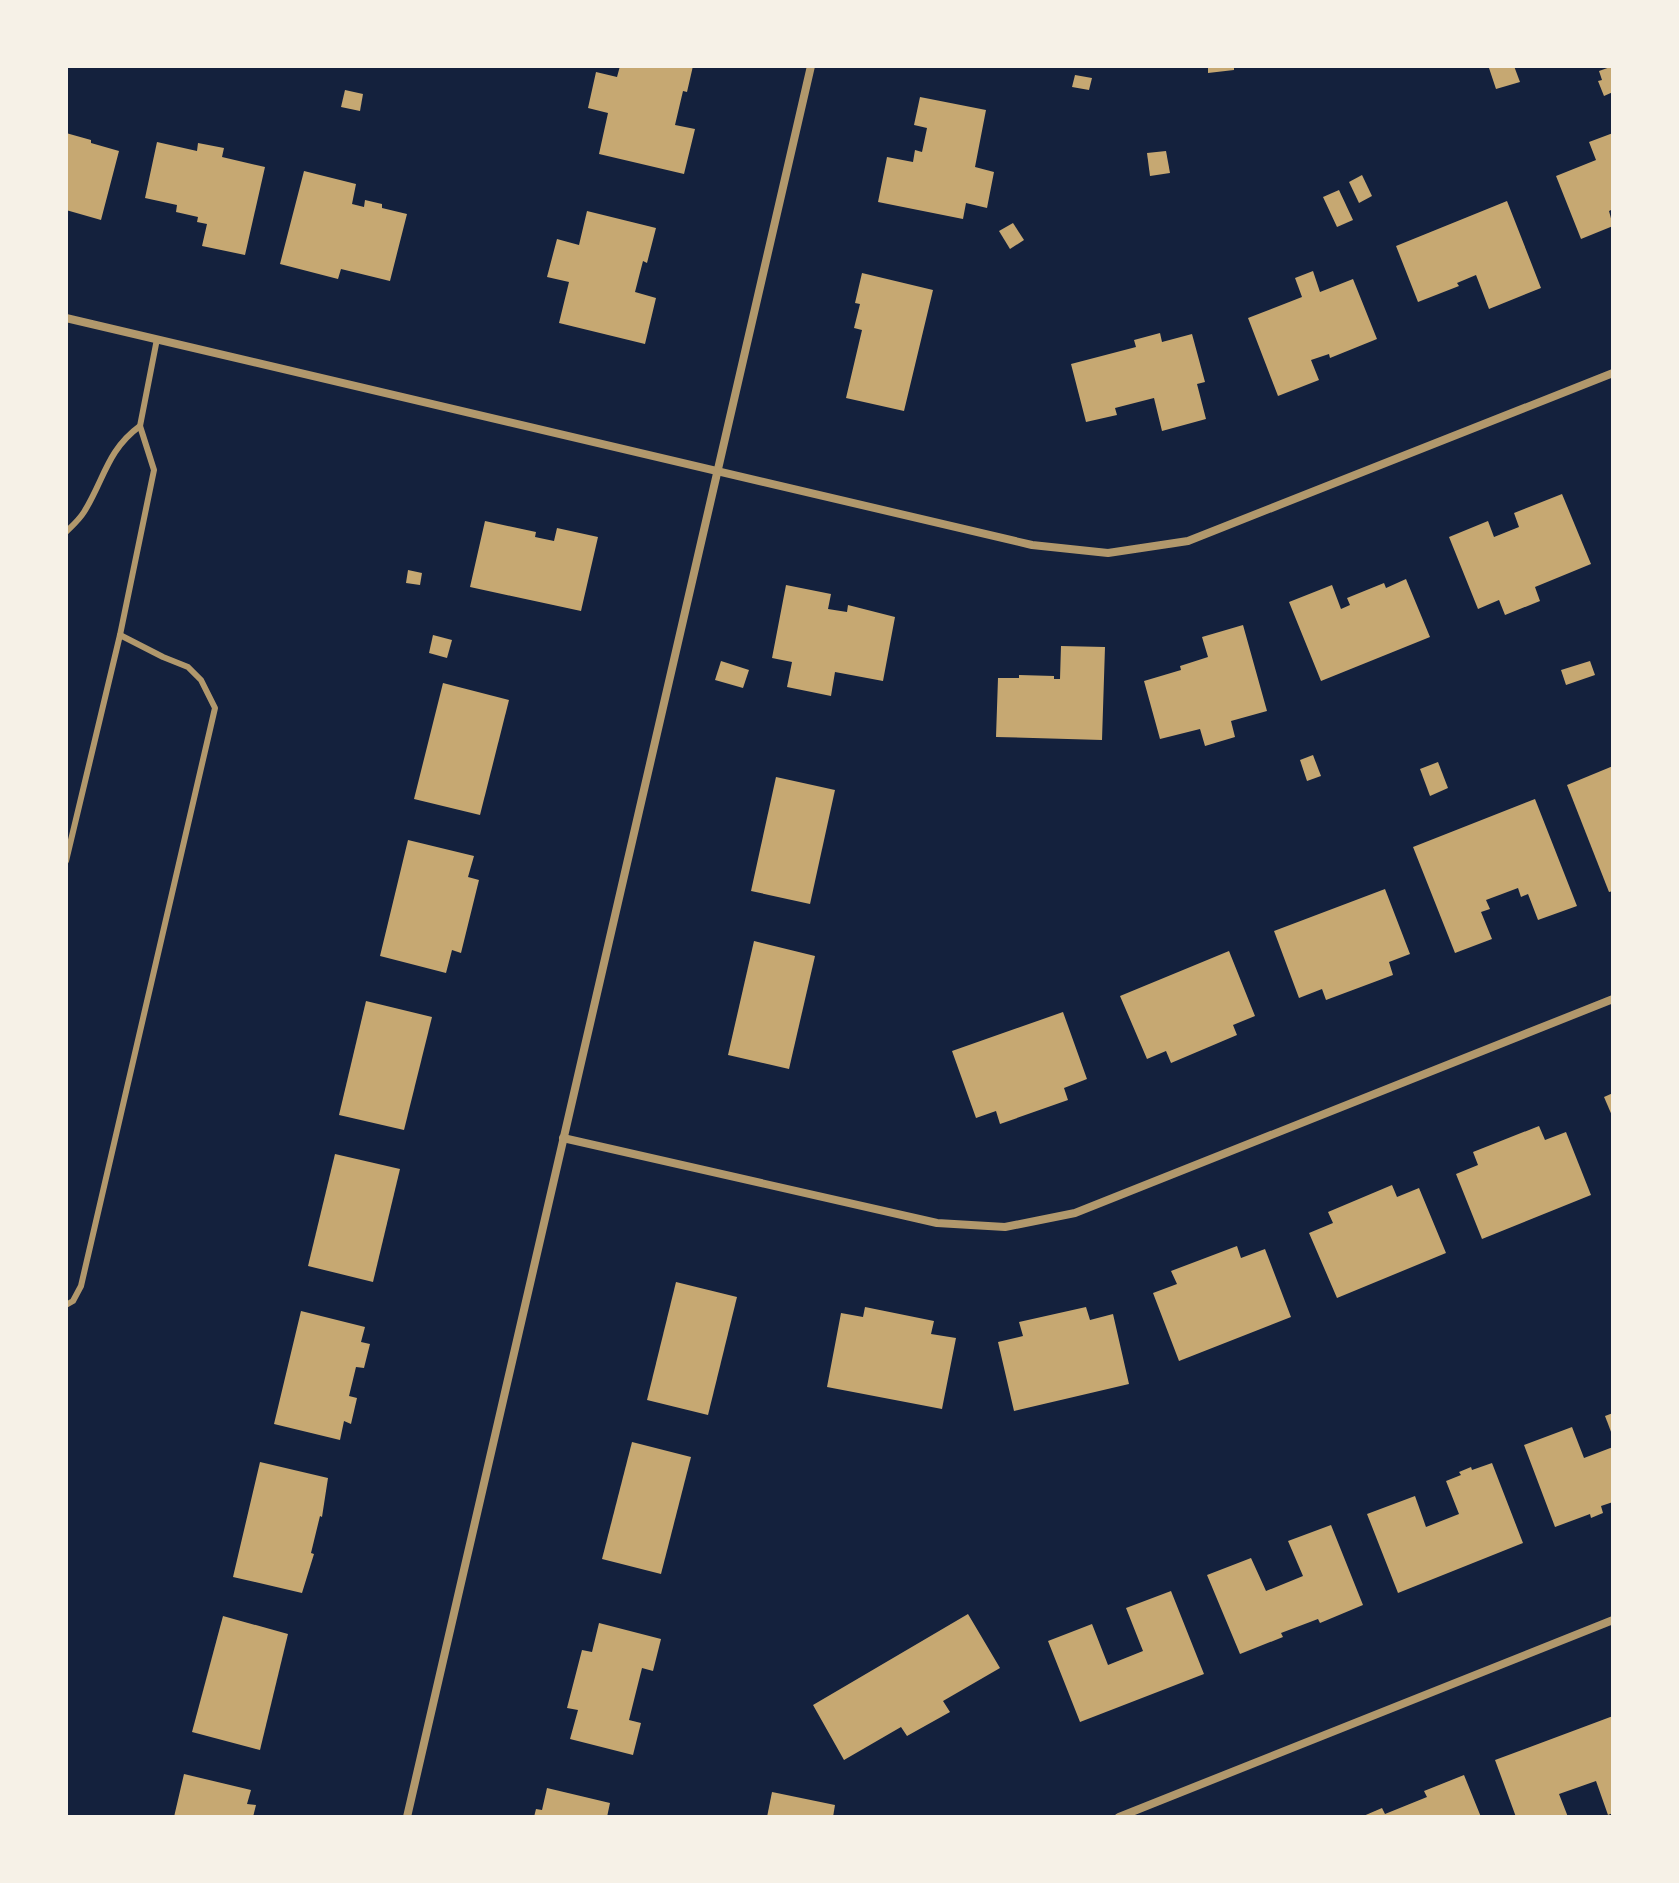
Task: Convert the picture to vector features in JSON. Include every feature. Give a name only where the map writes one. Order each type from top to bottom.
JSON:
[{"type":"street","points":[[407,1817],[811,66]]},
{"type":"street","points":[[66,318],[1032,545],[1108,553],[1188,541],[1613,373]]},
{"type":"street","points":[[563,1138],[937,1223],[1005,1227],[1075,1213],[1613,999]]},
{"type":"street","points":[[1119,1817],[1613,1620]]},
{"type":"lane","points":[[66,861],[120,635],[154,470],[140,426],[157,339]]},
{"type":"lane","points":[[66,532],[83,514],[110,456],[125,437],[140,426]]},
{"type":"lane","points":[[66,1305],[73,1301],[81,1286],[215,708],[201,680],[188,667],[120,635]]},
{"type":"building","points":[[620,66],[693,66],[675,125],[695,129],[684,174],[599,154],[608,113],[588,108],[596,72],[617,77]]},
{"type":"building","points":[[1208,66],[1234,66],[1234,70],[1208,73]]},
{"type":"building","points":[[1514,66],[1520,82],[1496,89],[1489,68]]},
{"type":"building","points":[[1613,66],[1613,92],[1604,96],[1598,81],[1602,80],[1599,71]]},
{"type":"building","points":[[1075,75],[1092,78],[1089,90],[1072,87]]},
{"type":"building","points":[[345,90],[363,94],[360,111],[341,107]]},
{"type":"building","points":[[920,97],[986,110],[975,167],[994,172],[987,208],[966,203],[963,219],[878,202],[887,157],[913,162],[915,150],[922,152],[927,128],[914,125]]},
{"type":"building","points":[[66,133],[119,151],[101,220],[66,210]]},
{"type":"building","points":[[1613,133],[1613,209],[1609,211],[1613,226],[1581,239],[1556,176],[1596,160],[1589,142]]},
{"type":"building","points":[[157,142],[197,151],[198,143],[224,148],[222,157],[265,167],[245,255],[202,246],[207,224],[197,222],[198,217],[176,212],[177,205],[145,198]]},
{"type":"building","points":[[1166,151],[1170,173],[1150,176],[1147,153]]},
{"type":"building","points":[[304,171],[356,184],[352,204],[364,207],[365,200],[407,214],[390,281],[341,269],[338,279],[280,264]]},
{"type":"building","points":[[1362,175],[1372,196],[1359,203],[1349,182]]},
{"type":"building","points":[[1339,190],[1353,220],[1337,227],[1323,197]]},
{"type":"building","points":[[1507,201],[1541,288],[1489,309],[1476,275],[1457,283],[1459,286],[1418,302],[1396,246]]},
{"type":"building","points":[[587,211],[656,228],[635,292],[656,298],[645,344],[559,323],[569,282],[547,277],[557,239],[579,245]]},
{"type":"building","points":[[1013,223],[1024,240],[1010,249],[999,231]]},
{"type":"building","points":[[1313,271],[1320,292],[1353,279],[1377,339],[1330,358],[1329,354],[1311,360],[1319,380],[1278,396],[1248,318],[1302,297],[1295,278]]},
{"type":"building","points":[[862,273],[933,290],[904,411],[846,398],[862,330],[854,328],[860,304],[855,303]]},
{"type":"building","points":[[1160,333],[1162,342],[1192,334],[1205,382],[1197,384],[1206,419],[1162,431],[1154,398],[1115,408],[1117,415],[1086,422],[1071,364],[1136,347],[1134,340]]},
{"type":"building","points":[[1562,494],[1591,564],[1535,587],[1540,601],[1505,615],[1499,600],[1478,609],[1449,537],[1488,521],[1494,537],[1519,527],[1514,513]]},
{"type":"building","points":[[485,521],[536,532],[535,537],[554,541],[557,528],[598,537],[581,611],[470,587]]},
{"type":"building","points":[[408,570],[422,573],[420,585],[406,583]]},
{"type":"building","points":[[1406,579],[1430,637],[1321,681],[1289,602],[1332,585],[1341,609],[1350,605],[1347,598],[1384,583],[1386,588]]},
{"type":"building","points":[[786,585],[831,594],[828,609],[847,612],[848,605],[895,617],[883,681],[835,672],[831,696],[787,687],[792,662],[772,658]]},
{"type":"building","points":[[1243,625],[1267,711],[1231,721],[1235,737],[1205,746],[1200,729],[1160,739],[1144,681],[1181,670],[1180,666],[1208,657],[1202,637]]},
{"type":"building","points":[[433,635],[452,640],[447,658],[429,653]]},
{"type":"building","points":[[1061,646],[1105,647],[1102,740],[996,737],[998,678],[1019,678],[1019,675],[1054,676],[1054,679],[1060,679]]},
{"type":"building","points":[[721,661],[749,670],[743,688],[715,680]]},
{"type":"building","points":[[1590,661],[1595,675],[1566,685],[1561,670]]},
{"type":"building","points":[[443,683],[509,700],[480,815],[414,799]]},
{"type":"building","points":[[1313,755],[1321,776],[1307,781],[1300,760]]},
{"type":"building","points":[[1438,762],[1448,788],[1430,796],[1420,769]]},
{"type":"building","points":[[1613,766],[1613,891],[1609,892],[1567,785]]},
{"type":"building","points":[[776,777],[835,790],[810,904],[751,891]]},
{"type":"building","points":[[1535,799],[1577,906],[1538,920],[1528,894],[1521,897],[1518,888],[1486,900],[1490,909],[1481,912],[1492,939],[1455,953],[1413,847]]},
{"type":"building","points":[[408,840],[474,856],[468,877],[479,880],[461,953],[452,950],[446,973],[380,956]]},
{"type":"building","points":[[1385,889],[1410,954],[1389,962],[1393,975],[1326,1000],[1322,989],[1299,998],[1274,931]]},
{"type":"building","points":[[754,941],[815,956],[789,1069],[728,1055]]},
{"type":"building","points":[[1229,951],[1255,1016],[1233,1025],[1237,1035],[1171,1063],[1166,1051],[1147,1059],[1120,996]]},
{"type":"building","points":[[366,1001],[432,1017],[404,1130],[339,1115]]},
{"type":"building","points":[[1063,1012],[1087,1079],[1064,1088],[1068,1100],[1000,1124],[996,1111],[976,1118],[952,1051]]},
{"type":"building","points":[[1613,1093],[1613,1118],[1604,1097]]},
{"type":"building","points":[[1539,1126],[1545,1140],[1566,1132],[1591,1195],[1482,1239],[1456,1174],[1478,1165],[1473,1152]]},
{"type":"building","points":[[335,1154],[400,1169],[373,1282],[308,1266]]},
{"type":"building","points":[[1392,1185],[1397,1197],[1419,1188],[1446,1253],[1337,1298],[1309,1233],[1333,1223],[1328,1212]]},
{"type":"building","points":[[1237,1246],[1241,1258],[1265,1249],[1291,1317],[1179,1361],[1153,1293],[1177,1284],[1171,1271]]},
{"type":"building","points":[[676,1282],[737,1297],[708,1415],[647,1400]]},
{"type":"building","points":[[865,1307],[934,1321],[931,1334],[956,1338],[942,1409],[827,1387],[841,1313],[863,1317]]},
{"type":"building","points":[[1086,1307],[1090,1320],[1113,1314],[1129,1384],[1014,1411],[998,1342],[1023,1336],[1019,1322]]},
{"type":"building","points":[[301,1311],[365,1327],[361,1342],[370,1344],[364,1368],[356,1367],[349,1396],[357,1398],[351,1424],[344,1421],[340,1440],[274,1424]]},
{"type":"building","points":[[1613,1413],[1613,1437],[1605,1416]]},
{"type":"building","points":[[1572,1427],[1584,1458],[1613,1447],[1613,1502],[1601,1506],[1603,1513],[1591,1518],[1590,1514],[1555,1527],[1524,1445]]},
{"type":"building","points":[[632,1442],[691,1457],[661,1574],[602,1559]]},
{"type":"building","points":[[260,1462],[328,1478],[322,1517],[311,1553],[314,1554],[302,1593],[233,1577]]},
{"type":"building","points":[[1492,1463],[1523,1543],[1398,1593],[1367,1514],[1415,1496],[1426,1527],[1459,1514],[1446,1481],[1471,1467],[1472,1470]]},
{"type":"building","points":[[1331,1525],[1363,1605],[1320,1623],[1318,1619],[1281,1633],[1283,1637],[1240,1654],[1207,1575],[1251,1558],[1266,1591],[1303,1576],[1288,1541]]},
{"type":"building","points":[[1171,1591],[1204,1674],[1080,1722],[1048,1641],[1092,1624],[1108,1665],[1143,1651],[1126,1608]]},
{"type":"building","points":[[968,1614],[1000,1668],[943,1701],[950,1712],[907,1736],[901,1727],[844,1760],[813,1705]]},
{"type":"building","points":[[223,1616],[288,1634],[260,1750],[192,1732]]},
{"type":"building","points":[[599,1623],[661,1639],[653,1671],[642,1668],[629,1720],[641,1723],[633,1755],[570,1739],[578,1710],[567,1708],[582,1650],[592,1652]]},
{"type":"building","points":[[1613,1716],[1613,1813],[1608,1815],[1596,1781],[1559,1794],[1568,1817],[1516,1817],[1495,1760]]},
{"type":"building","points":[[184,1774],[251,1790],[247,1804],[256,1805],[253,1817],[174,1817]]},
{"type":"building","points":[[1464,1775],[1481,1817],[1361,1817],[1382,1808],[1385,1814],[1427,1797],[1424,1791]]},
{"type":"building","points":[[547,1788],[610,1803],[607,1817],[534,1817],[536,1809],[542,1810]]},
{"type":"building","points":[[772,1792],[835,1805],[833,1817],[767,1817]]}]
